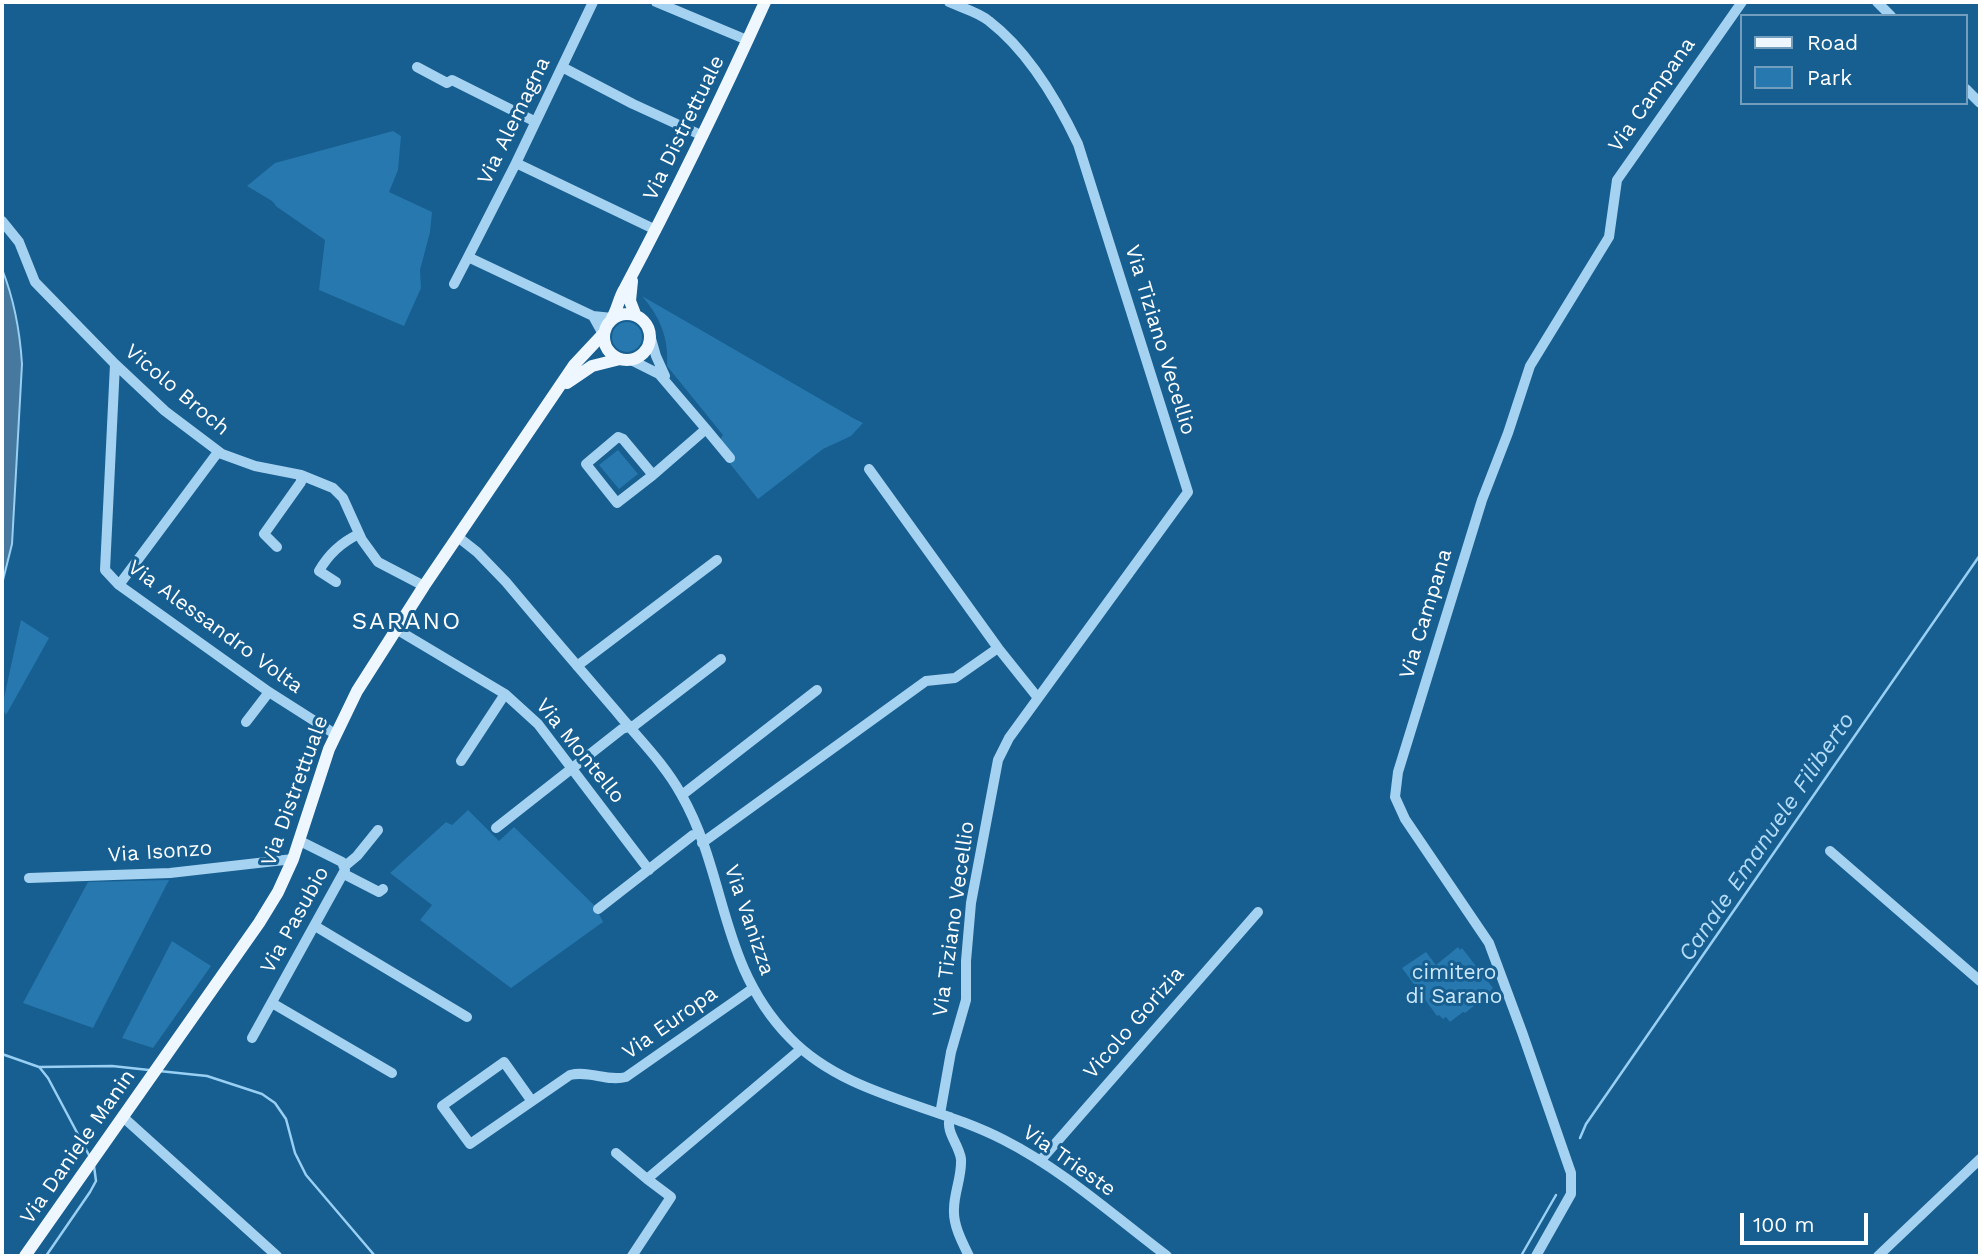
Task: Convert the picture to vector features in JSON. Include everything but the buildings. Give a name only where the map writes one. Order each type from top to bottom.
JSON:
[{"type":"main road","name":"Via Distrettuale","points":[[612,318],[622,292],[703,136],[765,2]]},
{"type":"main road","points":[[635,269],[630,292],[635,314]]},
{"type":"main road","points":[[554,395],[584,370],[626,359],[643,354],[650,342],[646,323],[635,314],[627,313],[612,318],[603,334],[605,346],[614,356],[626,359]]},
{"type":"main road","name":"Via Distrettuale","points":[[163,1060],[278,892],[300,841],[335,734],[357,691],[424,586],[554,395],[575,365],[603,334]]},
{"type":"main road","name":"Via Daniele Manin","points":[[24,1256],[163,1060]]},
{"type":"street","name":"Via Alemagna","points":[[454,284],[516,163],[593,2]]},
{"type":"street","points":[[656,2],[747,40]]},
{"type":"street","name":"Via Tiziano Vecellio","points":[[950,2],[987,19],[1004,33],[1027,60],[1063,112],[1073,133],[1188,492],[1009,738],[998,760],[971,903],[966,1000],[951,1052],[945,1116],[959,1150],[960,1183],[953,1206],[955,1222],[969,1256]]},
{"type":"street","name":"Via Campana","points":[[1536,1256],[1571,1194],[1571,1173],[1489,943],[1405,819],[1395,797],[1398,772],[1482,500],[1530,366],[1609,237],[1616,180],[1742,2]]},
{"type":"street","points":[[417,67],[447,83],[452,80],[534,121]]},
{"type":"street","points":[[562,67],[703,136]]},
{"type":"street","points":[[516,163],[656,230]]},
{"type":"street","name":"Vicolo Broch","points":[[2,221],[19,242],[35,282],[165,411],[218,452],[255,466],[301,475],[326,484],[339,493],[373,556],[383,566],[424,586]]},
{"type":"street","points":[[468,257],[593,316],[612,318]]},
{"type":"street","points":[[593,316],[603,334]]},
{"type":"street","points":[[650,335],[659,365],[670,384],[730,458]]},
{"type":"street","points":[[626,359],[651,369],[670,384]]},
{"type":"street","name":"Via Alessandro Volta","points":[[115,364],[105,570],[119,585],[269,692],[335,734]]},
{"type":"street","points":[[653,475],[622,439],[618,438],[586,464],[617,503],[653,475],[706,429]]},
{"type":"street","points":[[119,585],[218,452]]},
{"type":"street","points":[[869,469],[998,648],[1038,698]]},
{"type":"street","points":[[277,547],[264,534],[301,482],[301,475]]},
{"type":"street","points":[[336,582],[319,571],[325,559],[347,539],[359,534]]},
{"type":"street","name":"Via Vanizza","points":[[458,537],[506,582],[665,770],[682,795],[702,843],[736,954],[752,989],[772,1019],[801,1049],[843,1076],[945,1116]]},
{"type":"street","points":[[577,666],[717,560]]},
{"type":"street","name":"Via Montello","points":[[396,629],[505,694],[538,724],[649,870]]},
{"type":"street","name":"Via Vanizza","points":[[702,843],[926,681],[955,678],[998,648]]},
{"type":"street","points":[[496,828],[622,729],[645,717],[721,659]]},
{"type":"street","points":[[682,795],[817,690]]},
{"type":"street","points":[[246,722],[269,692]]},
{"type":"street","points":[[461,761],[505,694]]},
{"type":"street","points":[[378,830],[344,870],[379,892],[383,889]]},
{"type":"street","points":[[598,909],[693,835]]},
{"type":"street","name":"Via Pasubio","points":[[252,1038],[344,870],[300,841]]},
{"type":"street","points":[[1830,852],[1980,981]]},
{"type":"street","name":"Via Isonzo","points":[[29,878],[170,873],[293,859]]},
{"type":"street","name":"Vicolo Gorizia","points":[[1040,1161],[1258,912]]},
{"type":"street","points":[[314,926],[467,1017]]},
{"type":"street","name":"Via Europa","points":[[531,1100],[504,1062],[442,1106],[470,1144],[559,1080],[576,1073],[613,1079],[626,1077],[752,989]]},
{"type":"street","points":[[272,1003],[392,1073]]},
{"type":"street","points":[[647,1179],[801,1049]]},
{"type":"street","name":"Via Trieste","points":[[945,1116],[994,1135],[1040,1161],[1167,1256]]},
{"type":"street","points":[[123,1117],[277,1256]]},
{"type":"street","points":[[617,1153],[671,1196],[632,1256]]},
{"type":"street","points":[[1878,1256],[1980,1159]]},
{"type":"green space","points":[[393,131],[401,136],[398,170],[389,192],[432,212],[420,270],[421,288],[404,326],[319,290],[325,240],[247,186],[275,163]]},
{"type":"green space","points":[[642,296],[863,423],[851,436],[823,449],[758,499],[716,446],[723,435],[667,366],[662,328]]},
{"type":"green space","points":[[627,322],[633,323],[641,331],[641,343],[633,351],[627,352],[621,351],[613,343],[612,337],[613,331],[621,323]]},
{"type":"green space","points":[[618,450],[638,474],[619,489],[599,465]]},
{"type":"green space","points":[[21,620],[49,638],[6,715],[2,707]]},
{"type":"green space","points":[[468,810],[499,841],[514,827],[595,906],[603,922],[511,988],[420,920],[432,905],[390,873],[446,822],[452,825]]},
{"type":"green space","points":[[169,880],[93,1028],[23,1003],[88,882]]},
{"type":"green space","points":[[172,941],[211,966],[153,1048],[122,1038]]},
{"type":"green space","name":"cimitero di Sarano","points":[[1458,947],[1460,950],[1462,948],[1493,988],[1492,992],[1450,1022],[1446,1017],[1443,1019],[1437,1016],[1402,968],[1426,952],[1436,965]]},
{"type":"shaded area","points":[[2,269],[16,316],[22,364],[12,544],[2,584]]},
{"type":"waterway","name":"Canale Emanuele Filiberto","points":[[1580,1138],[1586,1124],[1980,555]]},
{"type":"waterway","points":[[2,1054],[39,1067],[112,1066],[149,1070]]},
{"type":"waterway","points":[[40,1068],[90,1157]]},
{"type":"waterway","points":[[159,1071],[207,1076],[262,1094],[275,1103],[286,1119],[295,1153],[306,1175],[375,1256]]},
{"type":"waterway","points":[[46,1256],[96,1181],[94,1166]]},
{"type":"waterway","name":"Canale Emanuele Filiberto","points":[[1521,1256],[1556,1195]]},
{"type":"district","name":"SARANO","points":[[407,622]]}]
